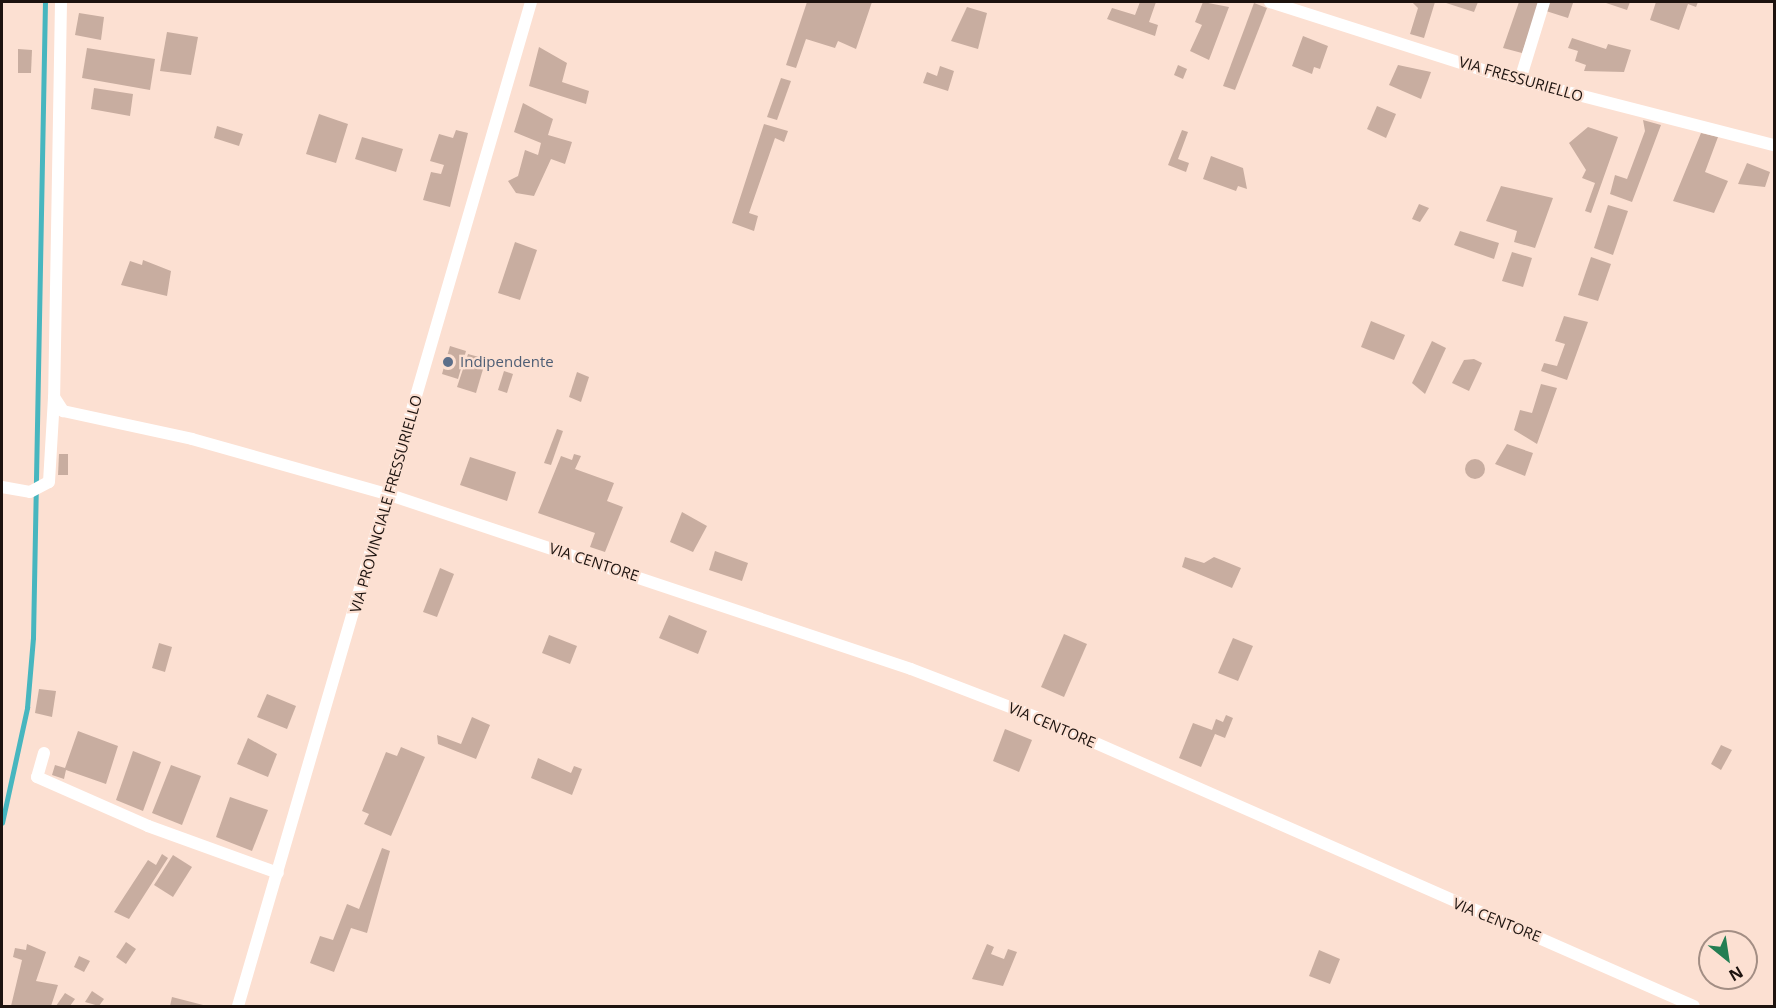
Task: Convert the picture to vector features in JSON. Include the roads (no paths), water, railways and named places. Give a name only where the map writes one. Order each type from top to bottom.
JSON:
[{"type":"street","points":[[2,488],[30,492],[49,482],[54,397],[61,2]]},
{"type":"street","name":"VIA PROVINCIALE FRESSURIELLO","points":[[238,1006],[390,495],[531,2]]},
{"type":"street","name":"VIA FRESSURIELLO","points":[[1270,2],[1520,80],[1774,145]]},
{"type":"street","points":[[1520,80],[1544,2]]},
{"type":"street","name":"VIA CENTORE","points":[[54,397],[63,411],[192,439],[390,495],[773,621],[1041,719],[1694,1006]]},
{"type":"street","points":[[44,753],[38,777],[148,826],[278,873]]},
{"type":"waterway","points":[[2,823],[27,708],[33,638],[45,2]]},
{"type":"place","name":"Indipendente","points":[[448,362]]}]
